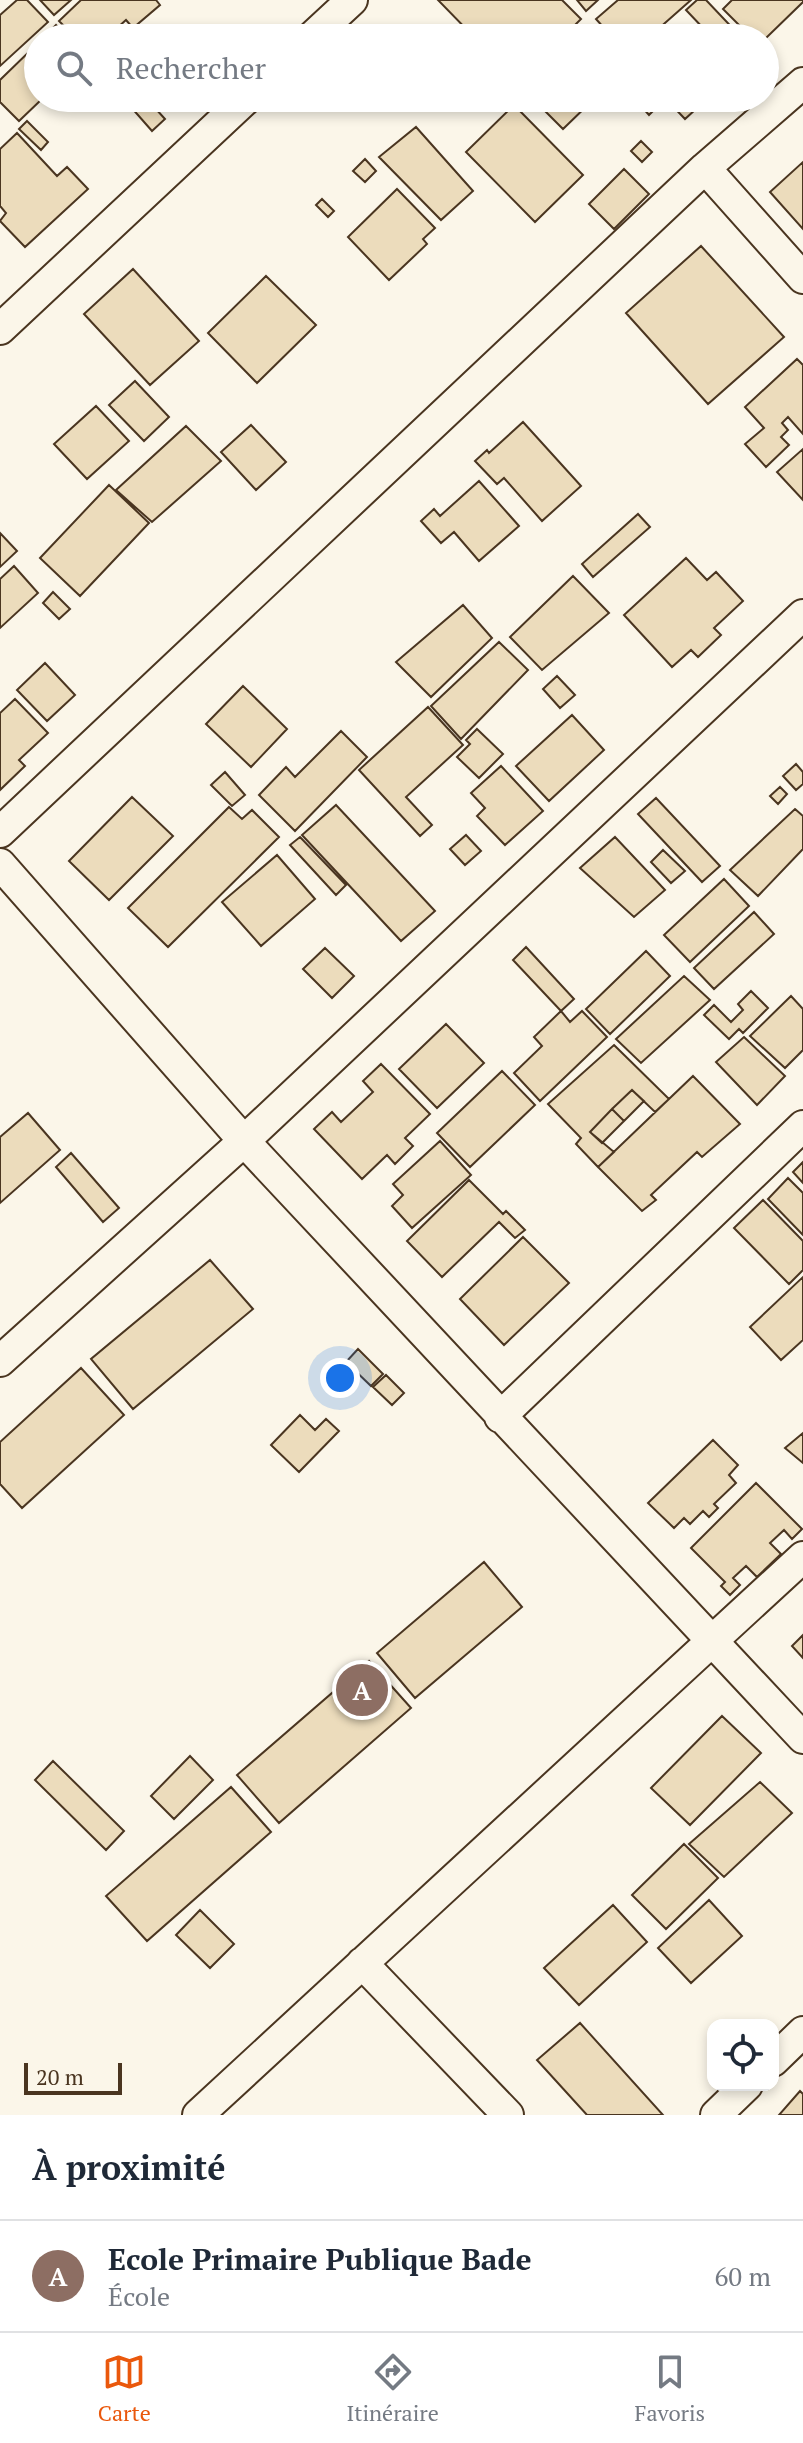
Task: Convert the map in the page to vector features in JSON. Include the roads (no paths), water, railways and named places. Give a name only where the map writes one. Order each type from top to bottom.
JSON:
[{"type":"street","points":[[326,24],[352,0]]},
{"type":"street","points":[[779,104],[803,83]]},
{"type":"street","points":[[0,329],[232,112]]},
{"type":"street","points":[[0,832],[705,168],[770,112]]},
{"type":"street","points":[[705,168],[803,278]]},
{"type":"street","points":[[0,1361],[244,1141],[803,615]]},
{"type":"street","points":[[0,864],[244,1141],[803,1738]]},
{"type":"street","points":[[500,1417],[803,1126]]},
{"type":"street","points":[[198,2115],[803,1557]]},
{"type":"street","points":[[362,1963],[508,2115]]},
{"type":"street","points":[[779,2055],[803,2032]]},
{"type":"street","points":[[716,2115],[741,2091]]},
{"type":"place","name":"Ecole Primaire Publique Bade","points":[[362,1690]]}]
